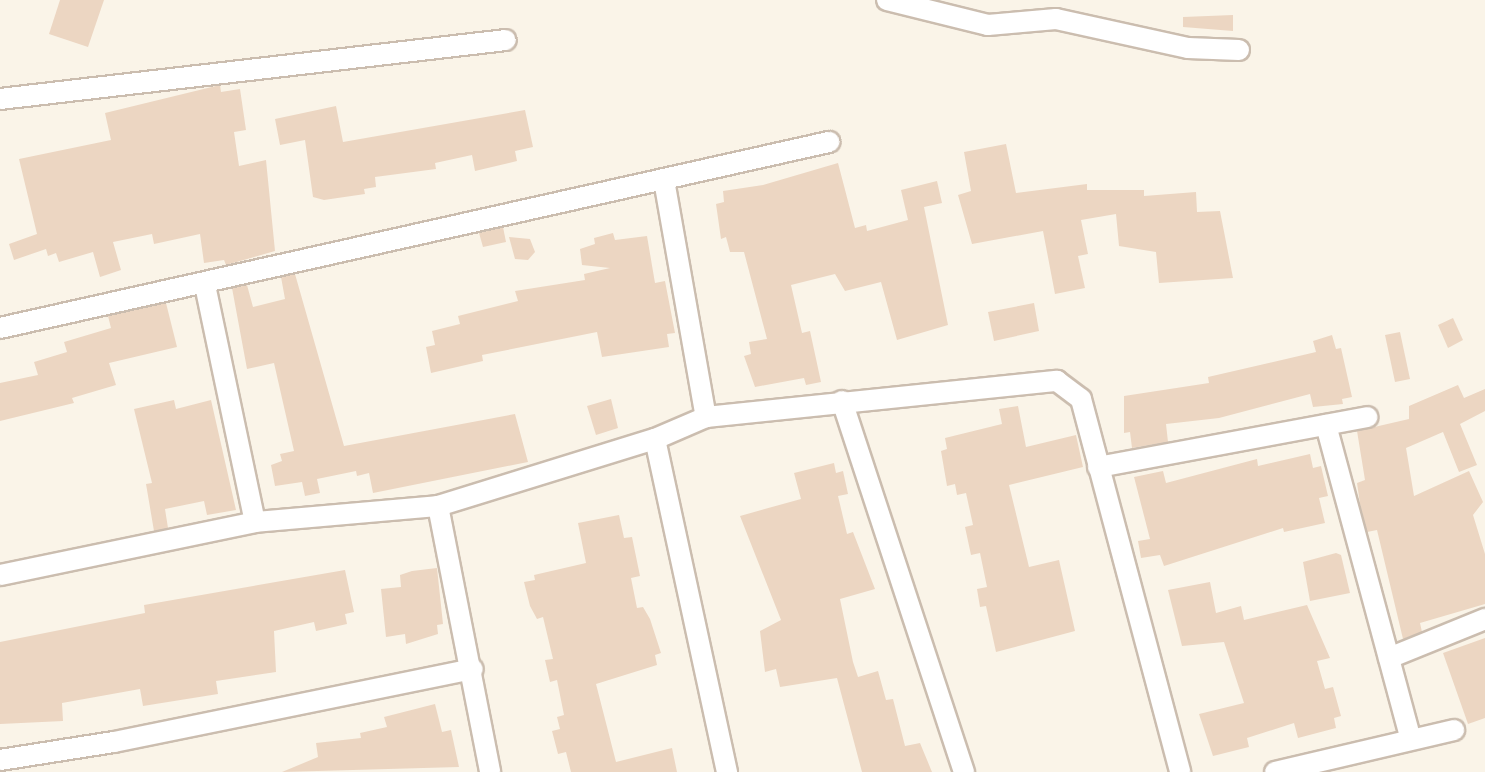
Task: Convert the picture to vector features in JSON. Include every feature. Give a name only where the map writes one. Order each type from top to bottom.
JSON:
[{"type":"street","points":[[886,0],[988,25],[1056,19],[1188,48],[1239,50]]},
{"type":"street","points":[[0,99],[506,40]]},
{"type":"street","points":[[1,324],[205,285],[549,201],[664,180],[829,142]]},
{"type":"street","points":[[664,180],[706,417]]},
{"type":"street","points":[[205,285],[255,522]]},
{"type":"street","points":[[0,574],[255,522],[438,506],[656,439],[706,417],[842,401],[1057,381],[1081,399],[1180,772]]},
{"type":"street","points":[[842,401],[964,772]]},
{"type":"street","points":[[1098,467],[1367,417]]},
{"type":"street","points":[[1326,425],[1410,736]]},
{"type":"street","points":[[656,439],[727,772]]},
{"type":"street","points":[[438,506],[473,669],[490,772]]},
{"type":"street","points":[[1389,658],[1485,619]]},
{"type":"street","points":[[0,760],[473,669]]},
{"type":"street","points":[[1275,772],[1410,736],[1454,730]]},
{"type":"building","points":[[60,0],[104,0],[88,47],[49,34]]},
{"type":"building","points":[[1233,15],[1233,31],[1183,27],[1183,17]]},
{"type":"building","points":[[220,85],[221,92],[240,89],[246,130],[234,132],[239,166],[266,160],[275,251],[226,265],[224,260],[204,263],[200,234],[154,244],[152,234],[113,242],[121,270],[100,277],[93,252],[59,262],[56,253],[48,256],[46,249],[14,260],[9,244],[37,234],[19,159],[111,140],[105,113]]},
{"type":"building","points":[[336,106],[343,142],[525,110],[533,147],[515,151],[517,161],[475,171],[472,155],[435,163],[436,169],[375,177],[376,187],[364,189],[365,194],[324,200],[313,197],[305,140],[280,145],[275,119]]},
{"type":"building","points":[[1006,144],[1016,193],[1087,184],[1087,190],[1144,190],[1144,196],[1196,192],[1197,212],[1220,211],[1233,278],[1159,283],[1156,252],[1119,246],[1116,214],[1081,220],[1088,254],[1078,256],[1085,288],[1055,294],[1043,231],[972,244],[958,195],[971,191],[964,152]]},
{"type":"building","points":[[838,163],[855,228],[866,225],[867,231],[908,220],[901,190],[937,181],[942,203],[924,207],[948,325],[897,340],[881,282],[845,291],[835,274],[791,285],[802,333],[810,331],[821,382],[806,385],[804,378],[755,387],[744,356],[751,354],[749,342],[767,339],[744,252],[730,252],[726,237],[721,239],[716,204],[724,202],[723,191],[763,185]]},
{"type":"building","points":[[503,227],[506,242],[483,247],[479,233]]},
{"type":"building","points":[[613,233],[615,240],[647,236],[655,283],[665,281],[675,333],[667,334],[669,347],[602,357],[597,332],[482,355],[483,361],[431,373],[426,347],[435,345],[432,331],[460,324],[458,316],[518,301],[515,291],[585,280],[584,274],[610,268],[582,265],[580,249],[595,244],[594,238]]},
{"type":"building","points":[[509,237],[530,239],[535,252],[528,260],[515,259]]},
{"type":"building","points":[[295,274],[344,446],[515,414],[528,462],[373,493],[369,473],[357,476],[356,471],[317,479],[320,493],[305,496],[302,482],[275,486],[271,465],[282,461],[280,454],[294,451],[274,363],[247,369],[232,288],[247,285],[253,307],[285,299],[281,277]]},
{"type":"building","points":[[166,303],[177,347],[109,363],[116,385],[72,398],[74,403],[0,421],[0,383],[38,375],[34,362],[67,352],[64,342],[111,328],[108,316]]},
{"type":"building","points":[[1034,303],[1039,331],[994,341],[988,312]]},
{"type":"building","points":[[1453,318],[1463,340],[1448,348],[1438,325]]},
{"type":"building","points":[[1400,332],[1410,379],[1395,382],[1385,335]]},
{"type":"building","points":[[1332,335],[1336,349],[1341,348],[1352,397],[1342,399],[1343,404],[1313,407],[1310,394],[1219,418],[1166,424],[1168,442],[1132,448],[1130,432],[1124,433],[1124,396],[1209,383],[1208,377],[1316,352],[1313,341]]},
{"type":"building","points":[[1458,385],[1464,398],[1485,389],[1485,411],[1460,424],[1477,465],[1459,472],[1443,432],[1406,448],[1414,496],[1469,471],[1483,502],[1473,515],[1485,554],[1485,604],[1420,623],[1422,632],[1403,639],[1377,530],[1367,532],[1360,504],[1357,483],[1365,480],[1357,431],[1409,419],[1409,406]]},
{"type":"building","points":[[611,399],[618,428],[596,435],[587,406]]},
{"type":"building","points":[[174,400],[176,409],[211,400],[236,510],[207,515],[204,501],[165,509],[168,528],[154,531],[146,484],[152,483],[134,409]]},
{"type":"building","points":[[1018,406],[1026,447],[1076,435],[1083,467],[1009,485],[1029,567],[1059,560],[1075,631],[996,652],[986,606],[980,607],[977,589],[987,587],[980,553],[971,555],[965,527],[973,525],[966,493],[957,495],[955,484],[947,486],[941,451],[947,449],[945,438],[1002,424],[999,409]]},
{"type":"building","points":[[1310,454],[1313,468],[1321,466],[1328,496],[1319,498],[1325,523],[1284,532],[1283,528],[1164,566],[1160,555],[1141,558],[1138,541],[1150,539],[1134,477],[1163,471],[1166,483],[1257,459],[1258,466]]},
{"type":"building","points":[[834,463],[836,473],[843,471],[848,494],[838,496],[847,534],[853,532],[875,589],[840,599],[853,662],[858,677],[878,671],[886,700],[893,699],[905,746],[920,743],[932,772],[862,772],[837,678],[780,687],[776,669],[765,672],[760,631],[781,620],[740,516],[801,499],[794,473]]},
{"type":"building","points":[[619,515],[624,538],[632,537],[640,576],[631,578],[637,608],[643,607],[650,619],[661,653],[655,655],[657,665],[596,684],[616,762],[672,748],[677,772],[571,772],[566,752],[558,754],[552,731],[560,729],[557,717],[564,715],[557,680],[550,682],[545,660],[553,659],[543,617],[537,619],[530,606],[524,582],[535,580],[534,575],[586,563],[578,523]]},
{"type":"building","points":[[1336,553],[1341,555],[1350,593],[1310,601],[1303,562]]},
{"type":"building","points":[[437,568],[443,624],[437,625],[438,634],[406,644],[405,634],[386,637],[381,589],[401,587],[400,575]]},
{"type":"building","points":[[345,570],[354,612],[345,614],[347,624],[316,631],[314,622],[274,631],[276,672],[216,681],[218,694],[143,706],[140,689],[62,703],[63,721],[0,724],[0,642],[145,613],[144,605]]},
{"type":"building","points":[[1210,582],[1216,613],[1241,606],[1244,620],[1307,605],[1330,658],[1317,661],[1325,689],[1333,687],[1341,716],[1334,718],[1336,728],[1298,738],[1294,723],[1247,738],[1249,747],[1213,756],[1199,714],[1244,703],[1224,642],[1182,646],[1168,590]]},
{"type":"building","points":[[1485,638],[1485,718],[1468,724],[1443,653]]},
{"type":"building","points":[[435,704],[442,732],[451,730],[459,767],[282,772],[318,757],[316,743],[361,738],[360,733],[387,727],[384,717]]}]
